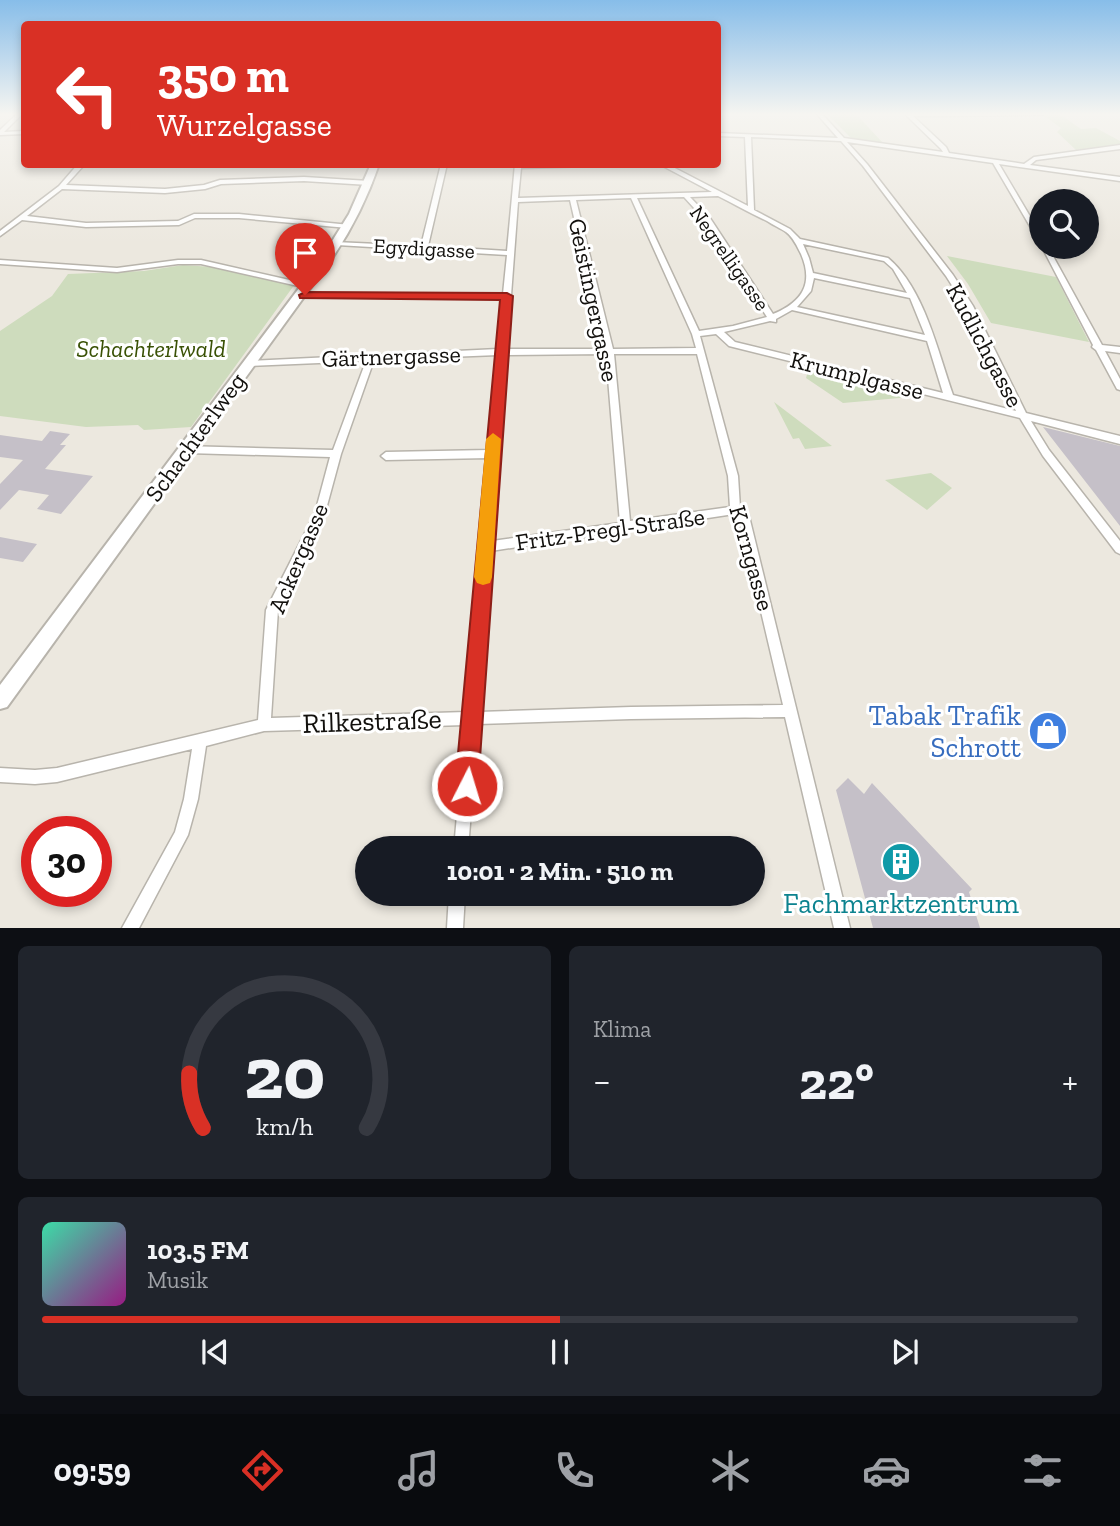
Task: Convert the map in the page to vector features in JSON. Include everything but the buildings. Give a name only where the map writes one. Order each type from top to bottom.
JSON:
[{"type":"street","points":[[749,156],[751,211]]},
{"type":"street","name":"Kudlichgasse","points":[[857,156],[949,275],[968,306],[1022,415],[1046,453],[1120,549]]},
{"type":"street","points":[[966,156],[1120,179]]},
{"type":"street","points":[[1027,164],[1034,159],[1053,156]]},
{"type":"street","points":[[995,161],[1029,219]]},
{"type":"street","points":[[0,234],[61,187],[78,168]]},
{"type":"street","name":"Schachterlweg","points":[[0,700],[337,243],[348,226],[374,168]]},
{"type":"street","points":[[424,248],[443,168]]},
{"type":"street","points":[[462,836],[518,168]]},
{"type":"street","points":[[670,168],[788,230],[798,241],[811,275],[808,287],[792,308],[773,320],[696,334]]},
{"type":"street","points":[[61,187],[156,189],[209,187],[220,182],[304,179],[369,183]]},
{"type":"street","points":[[515,200],[634,199],[719,194]]},
{"type":"street","name":"Negrelligasse","points":[[687,197],[708,219],[773,320]]},
{"type":"street","name":"Korngasse","points":[[634,199],[696,334],[733,476],[735,510],[744,516],[842,928]]},
{"type":"street","name":"Geistingergasse","points":[[573,200],[610,355],[625,526]]},
{"type":"street","points":[[23,218],[86,225],[179,223],[194,216],[239,216],[348,226]]},
{"type":"street","points":[[798,241],[890,261],[912,296],[948,398]]},
{"type":"street","name":"Egydigasse","points":[[337,243],[510,253]]},
{"type":"street","points":[[1051,259],[1120,387]]},
{"type":"street","points":[[0,262],[117,270],[178,262],[201,262],[303,290],[507,296]]},
{"type":"street","points":[[811,275],[912,296]]},
{"type":"street","points":[[792,308],[929,339]]},
{"type":"street","name":"Krumplgasse","points":[[718,331],[733,344],[1022,415]]},
{"type":"street","points":[[1096,346],[1120,350]]},
{"type":"street","name":"Gärtnergasse","points":[[250,363],[503,352],[700,351]]},
{"type":"street","name":"Ackergasse","points":[[264,725],[272,610],[320,513],[336,454],[371,357]]},
{"type":"street","points":[[1022,415],[1120,440]]},
{"type":"street","points":[[187,449],[336,454]]},
{"type":"street","points":[[386,456],[492,454]]},
{"type":"street","name":"Fritz-Pregl-Straße","points":[[485,547],[735,510]]},
{"type":"street","name":"Rilkestraße","points":[[0,775],[57,775],[264,725],[792,712]]},
{"type":"street","points":[[130,928],[181,835],[191,799],[200,741]]},
{"type":"street","points":[[455,928],[456,906]]},
{"type":"green space","points":[[947,256],[1056,277],[1089,342],[991,323],[968,284]]},
{"type":"green space","name":"Schachterlwald","points":[[183,265],[212,267],[295,284],[191,427],[144,430],[138,425],[86,427],[0,416],[0,331],[52,296],[68,274],[144,271]]},
{"type":"green space","points":[[808,371],[911,397],[843,403],[806,378]]},
{"type":"green space","points":[[774,402],[832,446],[805,449],[799,438],[793,439]]},
{"type":"green space","points":[[931,473],[952,488],[927,510],[885,480]]},
{"type":"slow traffic","points":[[483,577],[493,439]]},
{"type":"place","name":"Tabak Trafik Schrott","points":[[1048,731]]},
{"type":"place","name":"Fachmarktzentrum","points":[[901,862]]},
{"type":"route","points":[[305,295],[507,296],[467,786]]}]
